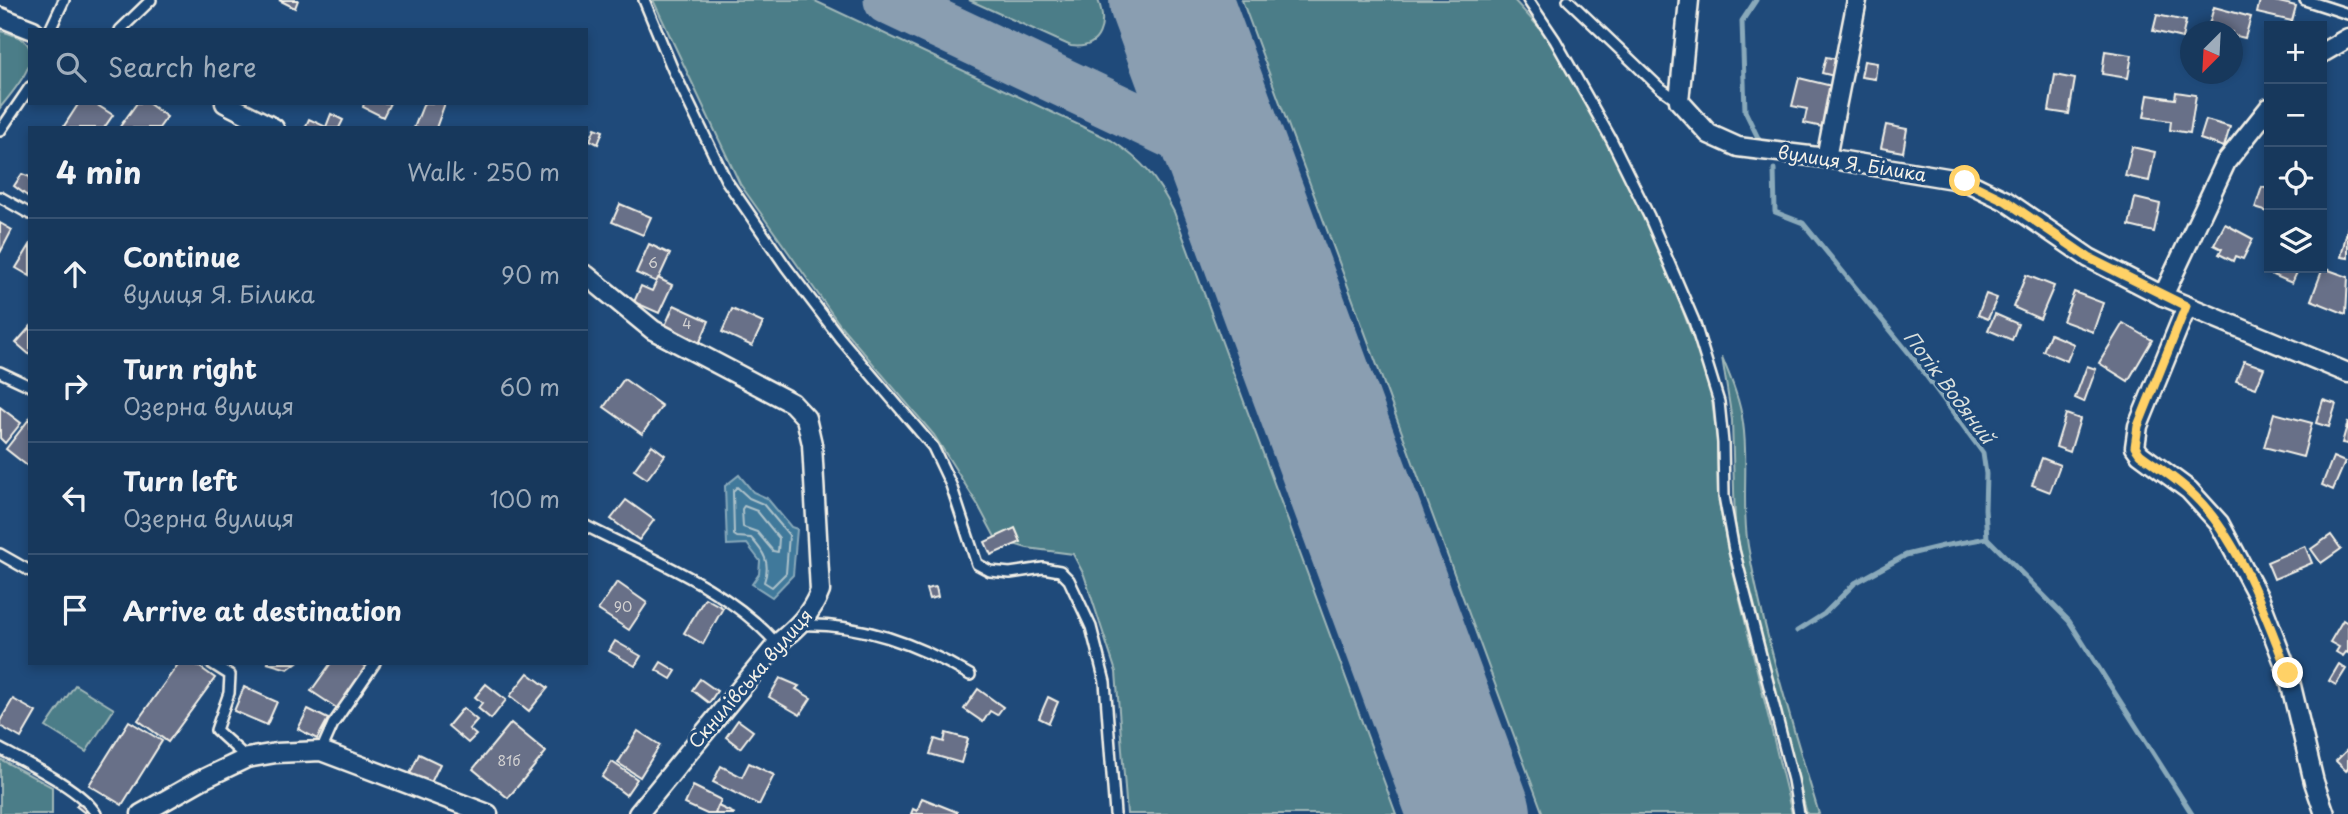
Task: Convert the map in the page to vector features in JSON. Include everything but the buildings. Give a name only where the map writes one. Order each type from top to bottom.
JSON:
[{"type":"street","points":[[1679,101],[1689,0]]},
{"type":"street","points":[[1826,158],[1857,0]]},
{"type":"street","points":[[0,17],[28,28]]},
{"type":"street","points":[[2327,50],[2348,38]]},
{"type":"street","name":"вулиця Я. Білика","points":[[1679,101],[1709,135],[1738,147],[1826,158],[1965,181],[2006,201],[2089,258],[2163,296],[2348,373]]},
{"type":"street","points":[[229,105],[270,126]]},
{"type":"street","points":[[2163,296],[2227,162],[2264,114]]},
{"type":"street","name":"Скнилівська вулиця","points":[[588,277],[653,330],[792,403],[806,418],[812,444],[820,591],[815,606],[800,625],[776,644],[638,814]]},
{"type":"street","points":[[2186,306],[2138,426],[2135,447],[2140,454],[2189,490],[2219,523],[2260,600],[2288,673],[2314,782],[2325,814]]},
{"type":"street","points":[[141,814],[247,758],[276,753],[321,751],[488,814]]},
{"type":"lane","points":[[51,28],[64,0]]},
{"type":"lane","points":[[122,28],[151,0]]},
{"type":"lane","points":[[644,0],[673,70],[726,180],[832,328],[933,447],[951,485],[977,564],[990,571],[1010,573],[1043,568],[1060,571],[1069,580],[1091,627],[1105,682],[1115,814]]},
{"type":"lane","points":[[1528,0],[1555,40],[1611,139],[1649,216],[1694,321],[1718,402],[1723,443],[1724,496],[1734,550],[1800,814]]},
{"type":"lane","points":[[1567,0],[1659,87],[1679,101]]},
{"type":"lane","points":[[2305,0],[2348,14]]},
{"type":"lane","points":[[0,131],[28,90]]},
{"type":"lane","points":[[0,197],[28,213]]},
{"type":"lane","points":[[0,372],[28,385]]},
{"type":"lane","points":[[588,527],[702,585],[749,616],[776,644]]},
{"type":"lane","points":[[0,554],[28,570]]},
{"type":"lane","points":[[800,625],[821,624],[890,638],[943,659],[970,675]]},
{"type":"lane","points":[[214,665],[230,675],[229,692],[216,730],[247,758]]},
{"type":"lane","points":[[321,751],[333,724],[374,665]]},
{"type":"lane","points":[[0,749],[51,777],[91,805],[96,814]]},
{"type":"green space","points":[[653,0],[813,0],[1111,140],[1148,171],[1174,212],[1396,814],[1127,814],[1116,672],[1084,575],[1073,554],[1027,548],[996,539],[934,435],[840,325],[740,184]]},
{"type":"green space","points":[[969,0],[1098,0],[1102,26],[1096,39],[1090,44],[1071,46]]},
{"type":"green space","points":[[1242,0],[1514,0],[1558,48],[1590,104],[1657,240],[1710,385],[1717,439],[1718,497],[1728,551],[1792,814],[1543,814]]},
{"type":"green space","points":[[0,31],[22,39],[28,45],[28,66],[19,84],[0,108]]},
{"type":"green space","points":[[1722,357],[1732,381],[1743,423],[1746,530],[1762,613],[1819,814],[1807,814],[1745,578],[1735,523],[1732,420]]},
{"type":"green space","points":[[75,685],[114,709],[86,752],[46,727]]},
{"type":"green space","points":[[0,759],[52,787],[52,814],[0,814]]},
{"type":"water","points":[[739,475],[753,492],[767,498],[791,527],[797,529],[793,575],[772,597],[752,584],[759,574],[760,561],[747,544],[727,545],[725,486]]},
{"type":"waterway","name":"Потік Водяний","points":[[1756,0],[1742,21],[1745,111],[1762,146]]},
{"type":"waterway","name":"Потік Водяний","points":[[1774,169],[1775,212],[1803,223],[1913,358],[1983,453],[1987,538],[2069,621],[2192,814]]},
{"type":"waterway","points":[[1797,631],[1824,614],[1855,583],[1906,555],[1987,538]]},
{"type":"taxiway","points":[[888,0],[1193,144],[1226,176],[1259,240]]},
{"type":"runway","points":[[1170,0],[1470,814]]},
{"type":"route","points":[[1965,181],[2006,201],[2089,258],[2186,306],[2138,426],[2135,447],[2140,454],[2189,490],[2219,523],[2260,600],[2288,673]]}]
